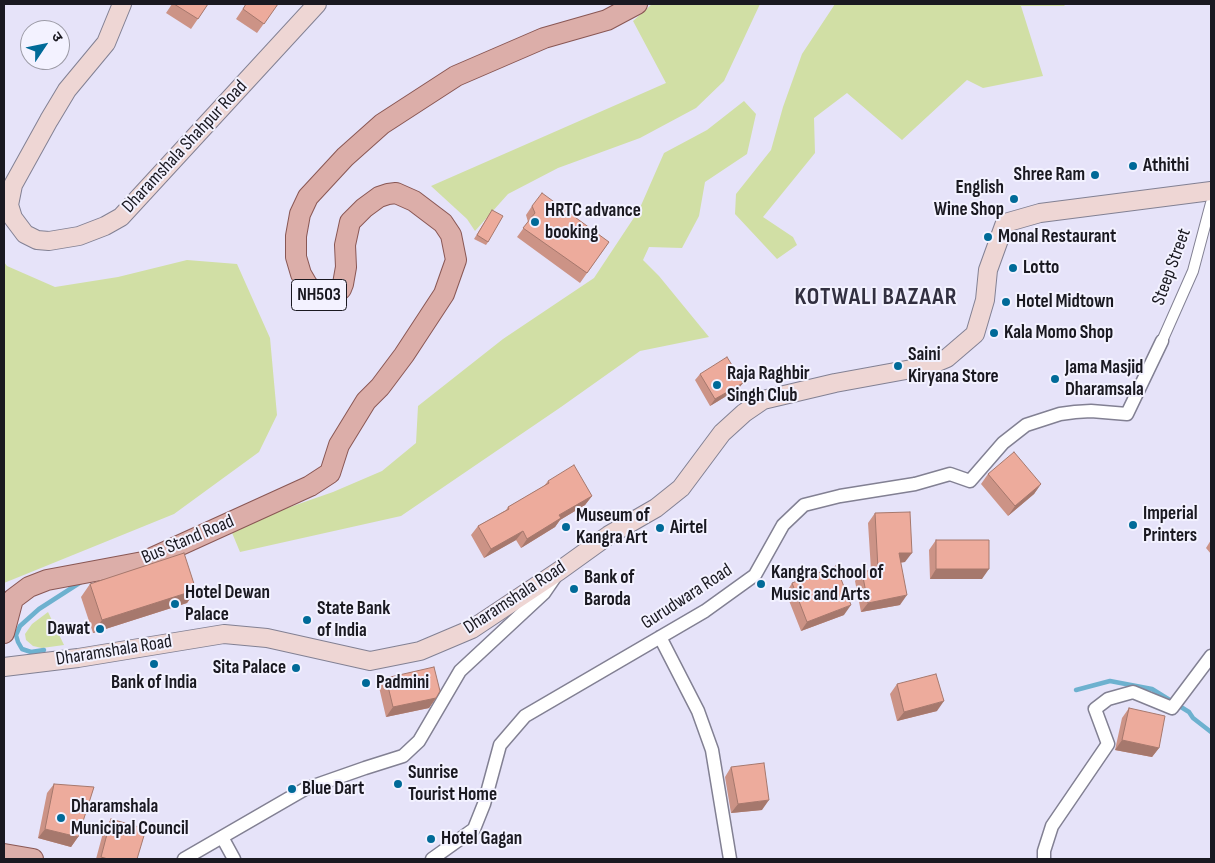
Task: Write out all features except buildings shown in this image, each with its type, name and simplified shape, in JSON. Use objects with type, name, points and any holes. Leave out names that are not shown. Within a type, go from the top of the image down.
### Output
[{"type":"main road","name":"Dharamshala Shahpur Road","points":[[122,4],[106,43],[68,90],[13,185],[9,205],[13,218],[25,234],[36,240],[49,241],[84,234],[122,217],[317,4]]},
{"type":"main road","name":"Bus Stand Road","points":[[4,633],[8,606],[29,588],[48,580],[143,562],[310,486],[330,473],[339,445],[366,401],[380,387],[404,355],[444,294],[456,260],[451,234],[443,223],[414,200],[396,194],[388,194],[364,208],[350,222],[345,245],[346,267],[343,284],[341,289],[332,296],[322,297],[308,286],[296,257],[296,236],[300,214],[308,197],[345,157],[382,124],[456,76],[544,38],[607,20],[637,4]]},
{"type":"main road","name":"Dharamshala Road","points":[[4,667],[78,658],[224,634],[267,638],[370,661],[420,651],[472,629],[609,535],[656,508],[681,488],[722,433],[744,413],[763,400],[835,383],[928,366],[947,358],[975,334],[985,300],[988,270],[1005,223],[1040,213],[1211,191]]},
{"type":"main road","points":[[4,854],[33,859]]},
{"type":"street","name":"Steep Street","points":[[1162,341],[1193,271],[1211,203]]},
{"type":"street","name":"Gurudwara Road","points":[[432,859],[474,829],[484,804],[500,745],[525,716],[705,611],[755,575],[783,525],[804,505],[840,496],[915,484],[950,474],[970,481],[1003,442],[1026,425],[1060,414],[1075,412],[1091,411],[1127,414],[1162,341]]},
{"type":"street","points":[[184,859],[306,789],[402,756],[418,741],[460,671],[544,593],[559,571]]},
{"type":"street","points":[[660,637],[698,711],[712,750],[730,859]]},
{"type":"street","points":[[1044,859],[1044,851],[1052,826],[1108,744],[1095,709],[1108,698],[1133,692],[1172,708],[1211,656]]},
{"type":"street","points":[[222,838],[234,859]]},
{"type":"green space","points":[[652,4],[760,4],[724,81],[696,108],[640,138],[558,168],[508,194],[475,231],[467,219],[431,186],[666,83],[633,21]]},
{"type":"green space","points":[[835,4],[1066,4],[1064,6],[1021,6],[1043,76],[983,88],[967,80],[902,140],[847,93],[814,118],[815,153],[763,217],[793,237],[797,245],[777,259],[735,214],[736,194],[771,150],[783,107],[802,54]]},
{"type":"green space","points":[[744,101],[756,114],[747,154],[705,182],[699,216],[682,248],[649,247],[643,260],[659,276],[709,337],[640,351],[401,516],[240,552],[230,528],[333,492],[382,471],[416,443],[418,406],[503,339],[594,278],[639,210],[664,153],[707,130]]},
{"type":"green space","points":[[187,260],[237,264],[270,338],[277,415],[259,452],[174,514],[4,583],[4,262],[7,266],[55,287],[118,277]]},
{"type":"green space","points":[[48,612],[64,645],[42,648],[33,646],[26,640],[25,634],[32,624]]},
{"type":"waterway","points":[[44,650],[31,652],[22,649],[16,635],[20,626],[39,609],[81,582]]},
{"type":"waterway","points":[[1076,690],[1110,681],[1152,689],[1189,712],[1193,718],[1211,732]]},
{"type":"place","name":"Athithi","points":[[1133,166]]},
{"type":"place","name":"Shree Ram","points":[[1095,175]]},
{"type":"place","name":"English Wine Shop","points":[[1014,199]]},
{"type":"place","name":"HRTC advance booking","points":[[535,222]]},
{"type":"place","name":"Monal Restaurant","points":[[988,237]]},
{"type":"place","name":"Lotto","points":[[1013,268]]},
{"type":"place","name":"Hotel Midtown","points":[[1006,302]]},
{"type":"place","name":"Kala Momo Shop","points":[[994,333]]},
{"type":"place","name":"Saini Kiryana Store","points":[[898,366]]},
{"type":"place","name":"Jama Masjid Dharamsala","points":[[1055,379]]},
{"type":"place","name":"Raja Raghbir Singh Club","points":[[717,385]]},
{"type":"place","name":"Imperial Printers","points":[[1133,525]]},
{"type":"place","name":"Museum of Kangra Art","points":[[566,527]]},
{"type":"place","name":"Airtel","points":[[660,528]]},
{"type":"place","name":"Kangra School of Music and Arts","points":[[761,584]]},
{"type":"place","name":"Bank of Baroda","points":[[574,589]]},
{"type":"place","name":"Hotel Dewan Palace","points":[[175,604]]},
{"type":"place","name":"State Bank of India","points":[[307,620]]},
{"type":"place","name":"Dawat","points":[[100,629]]},
{"type":"place","name":"Bank of India","points":[[154,664]]},
{"type":"place","name":"Sita Palace","points":[[296,668]]},
{"type":"place","name":"Padmini","points":[[366,683]]},
{"type":"place","name":"Sunrise Tourist Home","points":[[398,784]]},
{"type":"place","name":"Blue Dart","points":[[292,789]]},
{"type":"place","name":"Dharamshala Municipal Council","points":[[61,818]]},
{"type":"place","name":"Hotel Gagan","points":[[431,839]]},
{"type":"district","name":"KOTWALI BAZAAR","points":[[876,298]]}]
